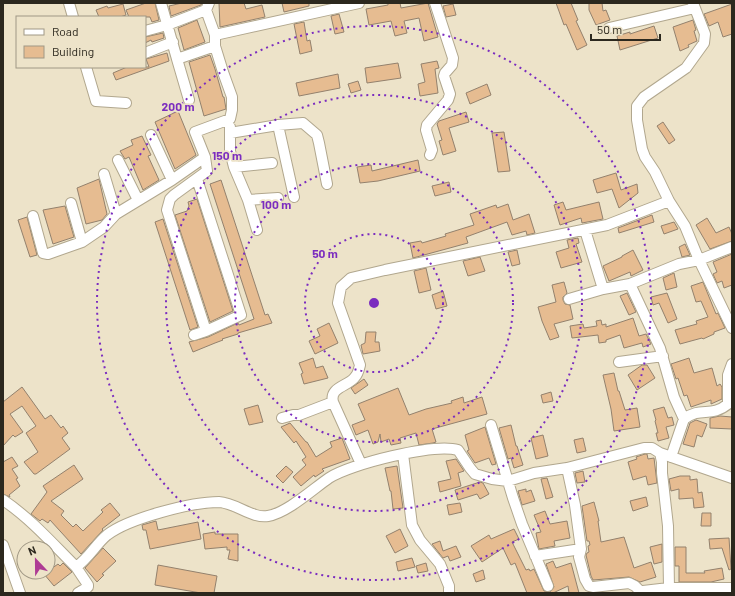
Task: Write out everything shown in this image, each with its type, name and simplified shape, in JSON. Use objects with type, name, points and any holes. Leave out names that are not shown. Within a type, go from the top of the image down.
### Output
[{"type":"street","points":[[70,3],[73,16]]},
{"type":"street","points":[[161,3],[189,100]]},
{"type":"street","points":[[215,35],[338,5],[358,3]]},
{"type":"street","points":[[430,155],[432,150],[426,130],[427,125],[448,100],[450,94],[444,76],[452,65],[453,58],[435,3]]},
{"type":"street","points":[[609,28],[694,5],[704,34],[704,43],[686,68],[644,97],[637,106],[637,120],[642,150],[645,158],[655,172],[669,200],[685,226],[699,260],[732,328]]},
{"type":"street","points":[[146,31],[167,24],[207,6],[215,35],[215,46],[232,97],[230,151],[234,167],[248,200],[257,230]]},
{"type":"street","points":[[146,53],[173,42]]},
{"type":"street","points":[[178,59],[215,46]]},
{"type":"street","points":[[86,68],[96,101],[126,103]]},
{"type":"street","points":[[206,330],[167,210],[170,199],[174,195],[207,171],[205,157],[196,132],[230,119]]},
{"type":"street","points":[[230,133],[303,122],[317,135],[327,184]]},
{"type":"street","points":[[278,125],[294,197]]},
{"type":"street","points":[[151,135],[172,180]]},
{"type":"street","points":[[33,216],[41,250],[45,254],[59,251],[82,242],[104,227],[116,214],[172,180],[205,157]]},
{"type":"street","points":[[118,160],[138,200]]},
{"type":"street","points":[[234,167],[272,163]]},
{"type":"street","points":[[104,174],[116,214]]},
{"type":"street","points":[[194,335],[241,315],[197,179]]},
{"type":"street","points":[[248,200],[278,198]]},
{"type":"street","points":[[361,464],[332,398],[337,389],[355,377],[360,365],[338,303],[341,287],[351,278],[608,225],[669,200]]},
{"type":"street","points":[[71,203],[82,242]]},
{"type":"street","points":[[584,230],[603,289]]},
{"type":"street","points":[[569,299],[603,289],[630,284],[678,264],[699,260],[732,247]]},
{"type":"street","points":[[630,284],[663,356],[674,397],[684,418]]},
{"type":"street","points":[[619,362],[663,356]]},
{"type":"street","points":[[671,457],[684,418],[689,414],[699,411],[716,412],[728,404],[728,375],[732,364]]},
{"type":"street","points":[[282,418],[299,415],[333,402]]},
{"type":"street","points":[[491,426],[522,524],[548,586]]},
{"type":"street","points":[[76,567],[107,535],[127,524],[170,510],[218,502],[231,504],[258,515],[269,516],[293,504],[331,477],[361,464],[403,454],[432,450],[454,449],[461,452],[475,474],[492,479],[508,481],[534,473],[567,468],[644,448],[652,448],[660,453],[732,478]]},
{"type":"street","points":[[660,453],[668,526],[669,588]]},
{"type":"street","points":[[403,454],[412,525],[420,540],[440,564],[449,586],[449,593]]},
{"type":"street","points":[[567,468],[575,504],[580,549],[579,557],[585,579],[589,586],[629,584],[635,586],[641,593],[669,588],[732,588]]},
{"type":"street","points":[[3,500],[14,507],[76,567],[88,585],[88,587],[78,593]]},
{"type":"street","points":[[3,545],[20,593]]},
{"type":"street","points":[[535,556],[580,549]]},
{"type":"building","points":[[146,3],[155,3],[159,20],[152,22],[150,17],[129,16],[126,10]]},
{"type":"building","points":[[182,3],[202,3],[201,5],[171,16],[169,6]]},
{"type":"building","points":[[219,3],[244,3],[246,9],[262,5],[265,17],[220,27]]},
{"type":"building","points":[[282,3],[309,3],[309,6],[284,12]]},
{"type":"building","points":[[388,3],[400,3],[401,8],[428,3],[438,37],[424,41],[419,18],[404,21],[407,33],[395,36],[391,21],[369,25],[366,9],[388,5]]},
{"type":"building","points":[[556,3],[571,3],[578,20],[576,21],[587,45],[577,50],[566,24],[564,25]]},
{"type":"building","points":[[589,3],[602,3],[603,11],[606,10],[610,20],[596,25],[589,10]]},
{"type":"building","points":[[123,4],[126,15],[99,16],[96,10],[107,6],[108,8]]},
{"type":"building","points":[[453,4],[456,15],[446,17],[443,6]]},
{"type":"building","points":[[732,4],[732,34],[723,37],[718,22],[709,26],[704,14]]},
{"type":"building","points":[[339,14],[344,32],[335,34],[331,16]]},
{"type":"building","points":[[197,20],[205,42],[184,50],[178,28]]},
{"type":"building","points":[[693,20],[697,41],[680,51],[673,27]]},
{"type":"building","points":[[304,22],[307,41],[310,40],[312,51],[300,54],[294,24]]},
{"type":"building","points":[[654,26],[658,38],[620,50],[617,36],[630,32],[630,34]]},
{"type":"building","points":[[163,33],[164,38],[152,42],[151,40],[146,42],[146,37]]},
{"type":"building","points":[[167,53],[169,61],[116,80],[113,73],[125,68],[149,67],[146,59]]},
{"type":"building","points":[[210,55],[224,97],[226,109],[204,116],[189,62]]},
{"type":"building","points":[[437,61],[439,68],[435,69],[438,93],[420,96],[418,84],[425,82],[421,64]]},
{"type":"building","points":[[398,63],[401,78],[367,83],[365,68]]},
{"type":"building","points":[[338,74],[340,88],[299,96],[296,83]]},
{"type":"building","points":[[358,81],[361,90],[351,93],[348,84]]},
{"type":"building","points":[[487,84],[491,95],[470,104],[466,93]]},
{"type":"building","points":[[178,111],[196,155],[175,169],[155,122]]},
{"type":"building","points":[[466,112],[469,122],[449,128],[456,151],[443,155],[439,141],[442,140],[437,124],[439,121]]},
{"type":"building","points":[[663,122],[675,140],[669,144],[657,126]]},
{"type":"building","points":[[504,132],[510,171],[498,172],[492,133]]},
{"type":"building","points":[[142,136],[151,155],[148,156],[159,180],[143,190],[129,157],[125,159],[120,151],[133,145],[131,140]]},
{"type":"building","points":[[418,160],[420,171],[378,181],[360,183],[357,167],[371,165],[372,171]]},
{"type":"building","points":[[616,173],[621,190],[637,184],[638,193],[619,208],[612,189],[597,193],[593,180]]},
{"type":"building","points":[[99,179],[107,214],[102,220],[86,224],[77,188]]},
{"type":"building","points":[[221,180],[265,315],[268,314],[272,323],[238,333],[193,352],[189,342],[208,337],[238,323],[239,325],[254,319],[210,184]]},
{"type":"building","points":[[449,182],[451,192],[435,196],[432,186]]},
{"type":"building","points":[[197,199],[233,311],[210,322],[175,215],[187,211],[189,206],[188,202]]},
{"type":"building","points":[[563,202],[566,210],[599,202],[603,219],[582,223],[581,218],[560,225],[554,205]]},
{"type":"building","points":[[508,204],[513,220],[529,214],[535,233],[527,235],[526,231],[512,235],[507,222],[466,237],[468,243],[413,258],[410,243],[421,241],[422,243],[446,236],[445,234],[474,225],[470,214],[496,205],[497,208]]},
{"type":"building","points":[[65,206],[74,237],[53,244],[43,210]]},
{"type":"building","points":[[652,215],[654,222],[619,233],[618,228]]},
{"type":"building","points":[[27,217],[37,255],[30,257],[18,220]]},
{"type":"building","points":[[707,218],[716,233],[729,227],[732,234],[732,241],[710,249],[696,225]]},
{"type":"building","points":[[163,219],[198,327],[190,330],[155,222]]},
{"type":"building","points":[[674,222],[678,229],[664,234],[661,226]]},
{"type":"building","points":[[578,238],[579,243],[576,244],[582,262],[561,268],[556,252],[569,248],[567,240]]},
{"type":"building","points":[[685,244],[690,255],[682,257],[679,247]]},
{"type":"building","points":[[517,250],[520,264],[512,266],[508,252]]},
{"type":"building","points":[[633,250],[643,270],[631,276],[630,272],[609,281],[603,266]]},
{"type":"building","points":[[732,254],[732,285],[724,288],[722,281],[717,283],[713,274],[717,272],[713,262]]},
{"type":"building","points":[[480,257],[485,271],[468,276],[463,261]]},
{"type":"building","points":[[426,268],[431,290],[419,293],[414,271]]},
{"type":"building","points":[[674,273],[677,287],[666,290],[663,278]]},
{"type":"building","points":[[564,282],[567,293],[563,297],[563,300],[565,304],[570,305],[573,319],[554,324],[559,337],[550,340],[538,307],[556,302],[552,285]]},
{"type":"building","points":[[703,282],[716,314],[718,313],[725,328],[714,332],[714,334],[703,339],[680,344],[675,330],[697,324],[696,321],[708,317],[701,301],[696,302],[691,286]]},
{"type":"building","points":[[443,291],[447,306],[436,309],[432,295]]},
{"type":"building","points":[[627,293],[636,312],[629,315],[620,296]]},
{"type":"building","points":[[667,293],[677,319],[668,323],[659,303],[653,305],[651,297]]},
{"type":"building","points":[[633,318],[639,336],[646,334],[651,344],[643,347],[642,343],[624,348],[620,335],[606,340],[606,342],[599,343],[598,335],[572,338],[570,326],[583,324],[584,328],[597,326],[596,321],[601,320],[602,325],[606,324],[606,327]]},
{"type":"building","points":[[329,323],[338,343],[315,354],[309,341],[320,336],[317,329]]},
{"type":"building","points":[[366,332],[376,332],[375,342],[379,342],[380,351],[363,354],[361,345],[365,343]]},
{"type":"building","points":[[313,358],[316,368],[323,366],[328,378],[304,384],[301,374],[303,373],[299,363]]},
{"type":"building","points":[[689,358],[694,373],[712,368],[717,386],[720,384],[722,387],[722,399],[711,404],[711,400],[691,407],[687,395],[684,396],[678,378],[676,379],[671,364]]},
{"type":"building","points":[[642,365],[647,365],[655,378],[637,390],[628,375]]},
{"type":"building","points":[[614,373],[618,391],[625,410],[637,408],[640,427],[614,431],[611,409],[603,375]]},
{"type":"building","points":[[364,379],[368,385],[355,394],[351,388]]},
{"type":"building","points":[[22,387],[45,419],[51,415],[61,428],[63,426],[68,433],[62,438],[70,449],[36,474],[34,474],[24,462],[38,452],[26,433],[36,426],[22,406],[10,414],[23,432],[15,437],[13,435],[3,446],[3,402]]},
{"type":"building","points":[[398,388],[409,415],[426,409],[452,403],[451,401],[463,397],[464,403],[482,397],[487,414],[432,429],[436,442],[433,443],[419,445],[416,433],[400,438],[401,443],[391,445],[389,439],[381,442],[380,434],[378,442],[373,444],[368,430],[356,435],[352,425],[365,420],[358,404]]},
{"type":"building","points":[[551,392],[553,401],[543,403],[541,395]]},
{"type":"building","points":[[258,405],[263,422],[249,425],[244,409]]},
{"type":"building","points":[[664,407],[668,418],[672,417],[674,425],[666,427],[669,438],[658,441],[656,433],[658,433],[656,420],[653,410]]},
{"type":"building","points":[[720,416],[732,417],[732,429],[710,428],[710,418]]},
{"type":"building","points":[[696,420],[707,424],[702,437],[697,435],[694,447],[683,444],[690,423]]},
{"type":"building","points":[[290,423],[307,442],[316,457],[332,447],[330,442],[342,438],[350,459],[322,469],[324,471],[315,477],[314,475],[301,486],[293,477],[306,465],[302,460],[306,457],[296,441],[294,443],[281,427]]},
{"type":"building","points":[[511,425],[516,446],[523,465],[514,468],[511,458],[508,459],[499,428]]},
{"type":"building","points":[[485,427],[496,464],[492,465],[489,458],[475,463],[467,451],[469,450],[465,435]]},
{"type":"building","points":[[543,435],[548,456],[536,459],[531,438]]},
{"type":"building","points":[[583,438],[586,451],[577,453],[574,440]]},
{"type":"building","points":[[647,454],[648,459],[654,458],[657,483],[648,485],[646,476],[633,480],[628,462]]},
{"type":"building","points":[[12,457],[18,466],[12,469],[18,478],[16,479],[20,486],[9,495],[10,497],[3,494],[3,462]]},
{"type":"building","points":[[456,459],[464,471],[458,473],[461,486],[440,492],[438,482],[451,479],[446,461]]},
{"type":"building","points":[[74,465],[83,479],[51,501],[64,511],[61,515],[73,527],[76,524],[83,531],[103,512],[101,510],[110,503],[120,515],[102,529],[103,530],[81,554],[50,520],[48,523],[42,519],[40,521],[31,514],[47,492],[43,486]]},
{"type":"building","points":[[286,466],[293,472],[283,483],[276,476]]},
{"type":"building","points":[[397,466],[403,508],[393,509],[391,491],[385,468]]},
{"type":"building","points":[[583,471],[585,482],[577,483],[575,473]]},
{"type":"building","points":[[680,476],[690,476],[690,480],[697,479],[698,493],[702,492],[704,507],[694,508],[693,498],[679,499],[679,489],[671,491],[669,479]]},
{"type":"building","points":[[547,478],[553,497],[546,499],[541,479]]},
{"type":"building","points":[[480,482],[483,483],[489,494],[480,499],[477,494],[458,500],[455,490]]},
{"type":"building","points":[[526,489],[526,492],[531,490],[535,501],[522,505],[518,491]]},
{"type":"building","points":[[646,497],[648,506],[633,511],[630,501]]},
{"type":"building","points":[[594,502],[599,521],[601,542],[624,537],[634,568],[651,562],[656,577],[640,582],[629,577],[593,580],[586,555],[589,552],[588,546],[590,545],[589,541],[587,541],[582,506]]},
{"type":"building","points":[[460,503],[462,512],[449,515],[447,505]]},
{"type":"building","points":[[545,511],[550,524],[567,521],[570,538],[554,541],[555,546],[539,549],[536,533],[541,532],[534,515]]},
{"type":"building","points":[[702,513],[711,513],[711,526],[701,526]]},
{"type":"building","points":[[156,521],[158,530],[198,522],[201,539],[150,549],[146,530],[143,530],[142,525]]},
{"type":"building","points":[[400,529],[408,546],[395,553],[386,536]]},
{"type":"building","points":[[514,529],[519,539],[512,542],[526,570],[529,569],[530,571],[534,569],[544,591],[550,592],[554,587],[546,564],[553,561],[556,568],[571,563],[579,593],[569,593],[568,586],[553,593],[527,593],[515,563],[511,565],[503,548],[482,562],[471,546],[489,535],[491,539]]},
{"type":"building","points":[[215,532],[215,534],[238,534],[238,561],[228,559],[230,550],[227,550],[227,547],[205,549],[203,534]]},
{"type":"building","points":[[729,538],[731,569],[729,570],[722,548],[710,549],[709,539]]},
{"type":"building","points":[[440,541],[443,551],[456,546],[461,557],[450,561],[448,556],[443,558],[432,544]]},
{"type":"building","points":[[662,544],[662,562],[654,564],[650,547]]},
{"type":"building","points":[[675,547],[686,547],[686,573],[705,573],[704,571],[722,568],[724,579],[711,582],[679,582],[679,566],[675,566]]},
{"type":"building","points":[[103,548],[116,561],[102,574],[104,575],[97,582],[85,568]]},
{"type":"building","points":[[412,558],[415,567],[398,571],[396,562]]},
{"type":"building","points":[[63,563],[72,572],[54,586],[49,580],[56,580],[56,565],[58,564],[60,566]]},
{"type":"building","points":[[426,563],[428,571],[418,573],[416,566]]},
{"type":"building","points":[[158,565],[217,576],[214,593],[201,593],[155,585]]},
{"type":"building","points":[[483,570],[485,579],[476,582],[473,574]]}]
